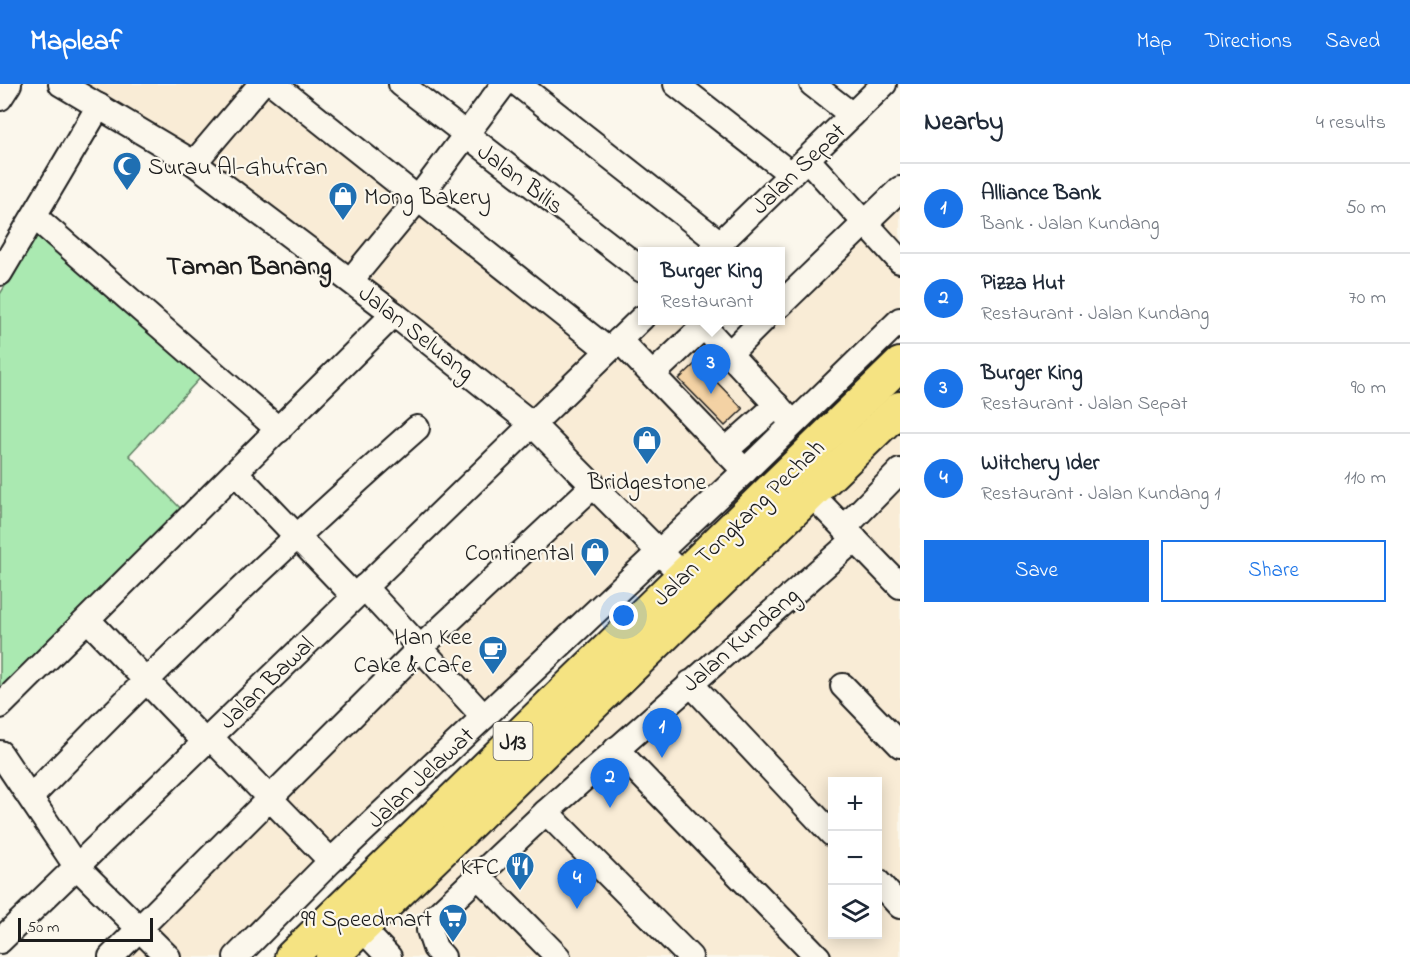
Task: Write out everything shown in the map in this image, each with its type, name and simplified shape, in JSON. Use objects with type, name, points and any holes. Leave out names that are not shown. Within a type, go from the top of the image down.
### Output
[{"type":"main road","name":"Jalan Tongkang Pechah","points":[[291,957],[352,918],[694,586],[900,364]]},
{"type":"main road","name":"Jalan Tongkang Pechah","points":[[694,586],[811,494],[900,408]]},
{"type":"main road","name":"Jalan Tongkang Pechah","points":[[332,957],[352,918]]},
{"type":"street","points":[[0,98],[9,84]]},
{"type":"street","name":"Jalan Seluang","points":[[61,84],[194,163],[394,314],[532,424],[694,586]]},
{"type":"street","points":[[194,163],[261,84]]},
{"type":"street","points":[[274,84],[417,200],[653,374],[745,471]]},
{"type":"street","name":"Jalan Bilis","points":[[400,84],[638,267]]},
{"type":"street","points":[[351,280],[417,200],[504,84]]},
{"type":"street","points":[[518,84],[716,247]]},
{"type":"street","points":[[676,84],[799,166],[865,223],[900,261]]},
{"type":"street","points":[[812,84],[852,116]]},
{"type":"street","name":"Jalan Sepat","points":[[716,247],[885,84]]},
{"type":"street","points":[[0,273],[99,106]]},
{"type":"street","points":[[785,300],[900,189]]},
{"type":"street","points":[[35,217],[279,430]]},
{"type":"street","points":[[0,706],[394,314]]},
{"type":"street","name":"Jalan Jelawat","points":[[236,957],[331,861],[659,549],[745,471],[900,320]]},
{"type":"street","points":[[532,424],[638,322]]},
{"type":"street","points":[[653,374],[699,325]]},
{"type":"street","points":[[703,325],[793,423]]},
{"type":"street","points":[[729,353],[760,325]]},
{"type":"street","points":[[725,451],[777,405]]},
{"type":"street","name":"Jalan Bawal","points":[[4,927],[76,866],[532,424]]},
{"type":"street","points":[[31,797],[145,680],[296,535],[417,429]]},
{"type":"street","name":"Jalan Kundang","points":[[443,957],[435,948],[429,930],[437,915],[546,812],[690,683],[849,533],[900,471]]},
{"type":"street","points":[[236,473],[296,535],[420,648],[484,717]]},
{"type":"street","points":[[111,957],[420,648],[594,485]]},
{"type":"street","points":[[811,494],[900,586]]},
{"type":"street","points":[[88,620],[145,680],[270,799],[331,861]]},
{"type":"street","points":[[690,683],[829,831]]},
{"type":"street","points":[[843,686],[900,745]]},
{"type":"street","points":[[616,749],[818,957]]},
{"type":"street","points":[[0,753],[76,866],[168,957]]},
{"type":"street","points":[[546,812],[690,957]]},
{"type":"street","points":[[478,876],[558,957]]},
{"type":"street","points":[[881,885],[900,906]]},
{"type":"street","points":[[352,918],[389,957]]},
{"type":"shaded area","points":[[82,84],[282,84],[607,344],[638,323],[638,325],[709,325],[729,346],[752,325],[785,325],[785,293],[900,184],[900,329],[672,548],[533,412]]},
{"type":"shaded area","points":[[900,424],[900,957],[403,957],[378,931]]},
{"type":"shaded area","points":[[584,489],[656,561],[245,957],[105,957]]},
{"type":"green space","points":[[44,224],[213,364],[129,455],[185,513],[0,694],[0,294]]},
{"type":"building","points":[[697,362],[743,409],[725,426],[679,379]]},
{"type":"place","name":"Surau Al-Ghufran","points":[[127,192]]},
{"type":"place","name":"Mong Bakery","points":[[343,222]]},
{"type":"place","name":"Burger King","points":[[711,394]]},
{"type":"place","name":"Bridgestone","points":[[647,466]]},
{"type":"place","name":"Continental","points":[[595,578]]},
{"type":"place","name":"Han Kee Cake & Cafe","points":[[493,676]]},
{"type":"place","name":"Alliance Bank","points":[[662,758]]},
{"type":"place","name":"Pizza Hut","points":[[610,808]]},
{"type":"place","name":"KFC","points":[[520,892]]},
{"type":"place","name":"Witchery Ider","points":[[577,909]]},
{"type":"place","name":"99 Speedmart","points":[[453,944]]},
{"type":"district","name":"Taman Banang","points":[[249,265]]}]
